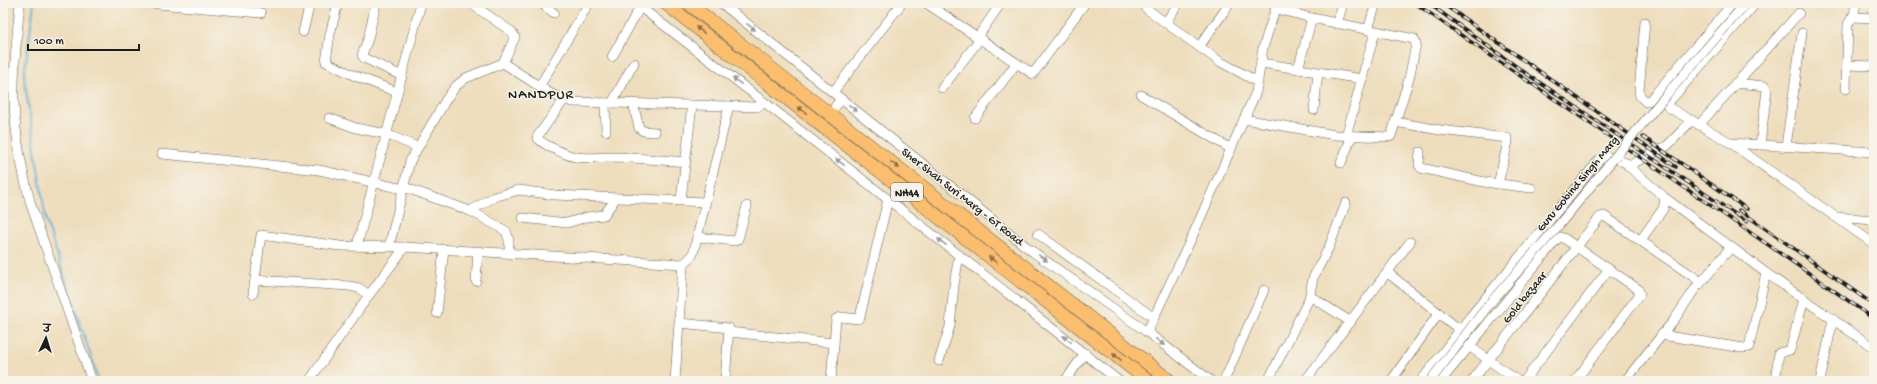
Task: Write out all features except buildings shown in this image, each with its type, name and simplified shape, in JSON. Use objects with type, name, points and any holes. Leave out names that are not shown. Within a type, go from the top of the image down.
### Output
[{"type":"highway","name":"NH44","points":[[665,3],[1148,381]]},
{"type":"highway","name":"Sher Shah Suri Marg - GT Road","points":[[688,3],[1170,381]]},
{"type":"street","points":[[20,3],[14,100],[17,135],[24,177],[31,205],[92,381]]},
{"type":"street","points":[[147,3],[191,5],[261,12]]},
{"type":"street","points":[[303,32],[310,3]]},
{"type":"street","points":[[338,3],[330,34],[326,61],[353,75],[397,92]]},
{"type":"street","points":[[376,3],[369,36],[362,55],[364,58],[402,76]]},
{"type":"street","points":[[357,246],[421,3]]},
{"type":"street","points":[[389,247],[410,160],[417,147],[447,98],[460,82],[469,76],[503,63],[514,39],[515,35],[470,3]]},
{"type":"street","points":[[540,3],[554,13]]},
{"type":"street","points":[[539,87],[589,3]]},
{"type":"street","name":"Sher Shah Suri Marg - GT Road","points":[[721,3],[1033,252],[1147,332],[1211,381]]},
{"type":"street","points":[[833,92],[902,3]]},
{"type":"street","points":[[926,3],[1016,64],[1034,74],[1085,3]]},
{"type":"street","points":[[942,88],[978,39],[1001,3]]},
{"type":"street","points":[[1146,3],[1145,7],[1148,10],[1199,47],[1219,61],[1258,82]]},
{"type":"street","points":[[1166,23],[1179,3]]},
{"type":"street","points":[[1199,47],[1230,3]]},
{"type":"street","points":[[1337,24],[1343,3]]},
{"type":"street","points":[[1341,164],[1362,79],[1376,3]]},
{"type":"street","points":[[1646,22],[1639,91],[1640,96],[1646,102],[1650,100],[1733,3]]},
{"type":"street","name":"Guru Gobind Singh Marg","points":[[1430,381],[1490,303],[1558,226],[1667,94],[1746,3]]},
{"type":"street","points":[[1756,3],[1667,104],[1669,108],[1731,143],[1874,244]]},
{"type":"street","points":[[1846,89],[1848,24],[1852,17],[1856,3]]},
{"type":"street","points":[[612,57],[637,5],[764,102],[1119,381]]},
{"type":"street","points":[[1147,332],[1244,119],[1258,82],[1263,48],[1276,6],[1312,18],[1337,24],[1412,38],[1416,42],[1409,79],[1389,137],[1349,136],[1244,119]]},
{"type":"street","points":[[1421,381],[1460,330],[1599,160],[1606,156],[1629,164],[1667,146],[1695,122],[1735,83],[1799,13]]},
{"type":"street","points":[[1852,17],[1874,18]]},
{"type":"street","points":[[1298,69],[1312,18]]},
{"type":"street","points":[[1786,146],[1802,33]]},
{"type":"street","points":[[503,63],[539,87],[564,100],[578,103],[757,107],[764,102]]},
{"type":"street","points":[[606,131],[608,103],[634,63]]},
{"type":"street","points":[[1261,63],[1362,79]]},
{"type":"street","points":[[975,118],[1016,64]]},
{"type":"street","points":[[1847,65],[1874,66]]},
{"type":"street","points":[[1314,110],[1318,72]]},
{"type":"street","points":[[1735,83],[1765,86],[1767,90],[1760,145]]},
{"type":"street","points":[[1141,95],[1231,149]]},
{"type":"street","points":[[835,107],[841,99]]},
{"type":"street","points":[[564,100],[537,137],[539,141],[575,156],[589,158],[686,162]]},
{"type":"street","points":[[633,104],[639,128],[643,131],[655,132]]},
{"type":"street","points":[[680,200],[692,105]]},
{"type":"street","points":[[675,381],[683,264],[691,256],[697,237],[730,106]]},
{"type":"street","points":[[329,118],[358,128],[386,134],[417,147]]},
{"type":"street","points":[[1395,122],[1454,132],[1507,138],[1508,142],[1498,184]]},
{"type":"street","points":[[810,138],[816,131]]},
{"type":"street","points":[[1731,143],[1874,152]]},
{"type":"street","points":[[1420,152],[1419,165],[1421,168],[1498,184],[1532,188]]},
{"type":"street","points":[[162,154],[319,170],[403,188],[471,211],[506,232],[509,240],[509,253]]},
{"type":"street","points":[[1629,164],[1629,169],[1664,197],[1766,273],[1874,348]]},
{"type":"street","points":[[471,211],[494,197],[516,190],[555,195],[706,202]]},
{"type":"street","points":[[1664,197],[1665,202],[1663,209],[1640,241],[1697,279],[1699,285]]},
{"type":"street","points":[[523,218],[570,223],[587,217],[604,215],[609,211],[616,198]]},
{"type":"street","points":[[831,381],[836,319],[840,317],[858,319],[861,316],[888,199]]},
{"type":"street","points":[[1268,381],[1310,296],[1313,278],[1328,247],[1346,203]]},
{"type":"street","points":[[697,237],[736,242],[747,206]]},
{"type":"street","name":"Gold bazaar","points":[[1472,381],[1557,274],[1576,246],[1602,216],[1640,241]]},
{"type":"street","points":[[1835,217],[1874,220]]},
{"type":"street","points":[[1038,234],[1154,318]]},
{"type":"street","points":[[253,294],[261,235],[340,246],[444,249],[683,264]]},
{"type":"street","points":[[1441,381],[1556,240],[1563,238],[1638,289],[1639,296],[1575,381]]},
{"type":"street","points":[[1305,381],[1410,242]]},
{"type":"street","points":[[309,381],[369,295],[405,247]]},
{"type":"street","points":[[1625,381],[1662,335],[1699,285],[1732,247]]},
{"type":"street","points":[[437,313],[444,249]]},
{"type":"street","points":[[476,281],[478,251]]},
{"type":"street","points":[[939,361],[950,326],[959,255]]},
{"type":"street","points":[[1524,381],[1609,269]]},
{"type":"street","points":[[1388,273],[1460,330]]},
{"type":"street","points":[[1662,335],[1743,348],[1749,347],[1766,273]]},
{"type":"street","points":[[255,280],[353,287],[360,289],[369,295]]},
{"type":"street","points":[[1224,381],[1264,290]]},
{"type":"street","points":[[1310,296],[1351,322]]},
{"type":"street","points":[[1775,381],[1779,353],[1790,350],[1804,299]]},
{"type":"street","points":[[1391,381],[1439,313]]},
{"type":"street","points":[[1820,381],[1833,319]]},
{"type":"street","points":[[680,323],[726,326],[729,328],[725,381]]},
{"type":"street","points":[[729,332],[834,343]]},
{"type":"street","points":[[1469,346],[1518,381]]},
{"type":"street","points":[[1065,381],[1085,353]]},
{"type":"waterway","points":[[34,3],[24,77],[46,221],[99,381]]},
{"type":"tunnel","points":[[816,131],[833,110]]},
{"type":"railway","points":[[1415,3],[1760,239],[1874,319]]},
{"type":"railway","points":[[1428,3],[1524,72],[1747,222]]},
{"type":"railway","points":[[1442,3],[1676,167]]},
{"type":"railway","points":[[1643,137],[1747,209]]},
{"type":"railway","points":[[1739,210],[1874,305]]},
{"type":"district","name":"NANDPUR","points":[[541,93]]}]
